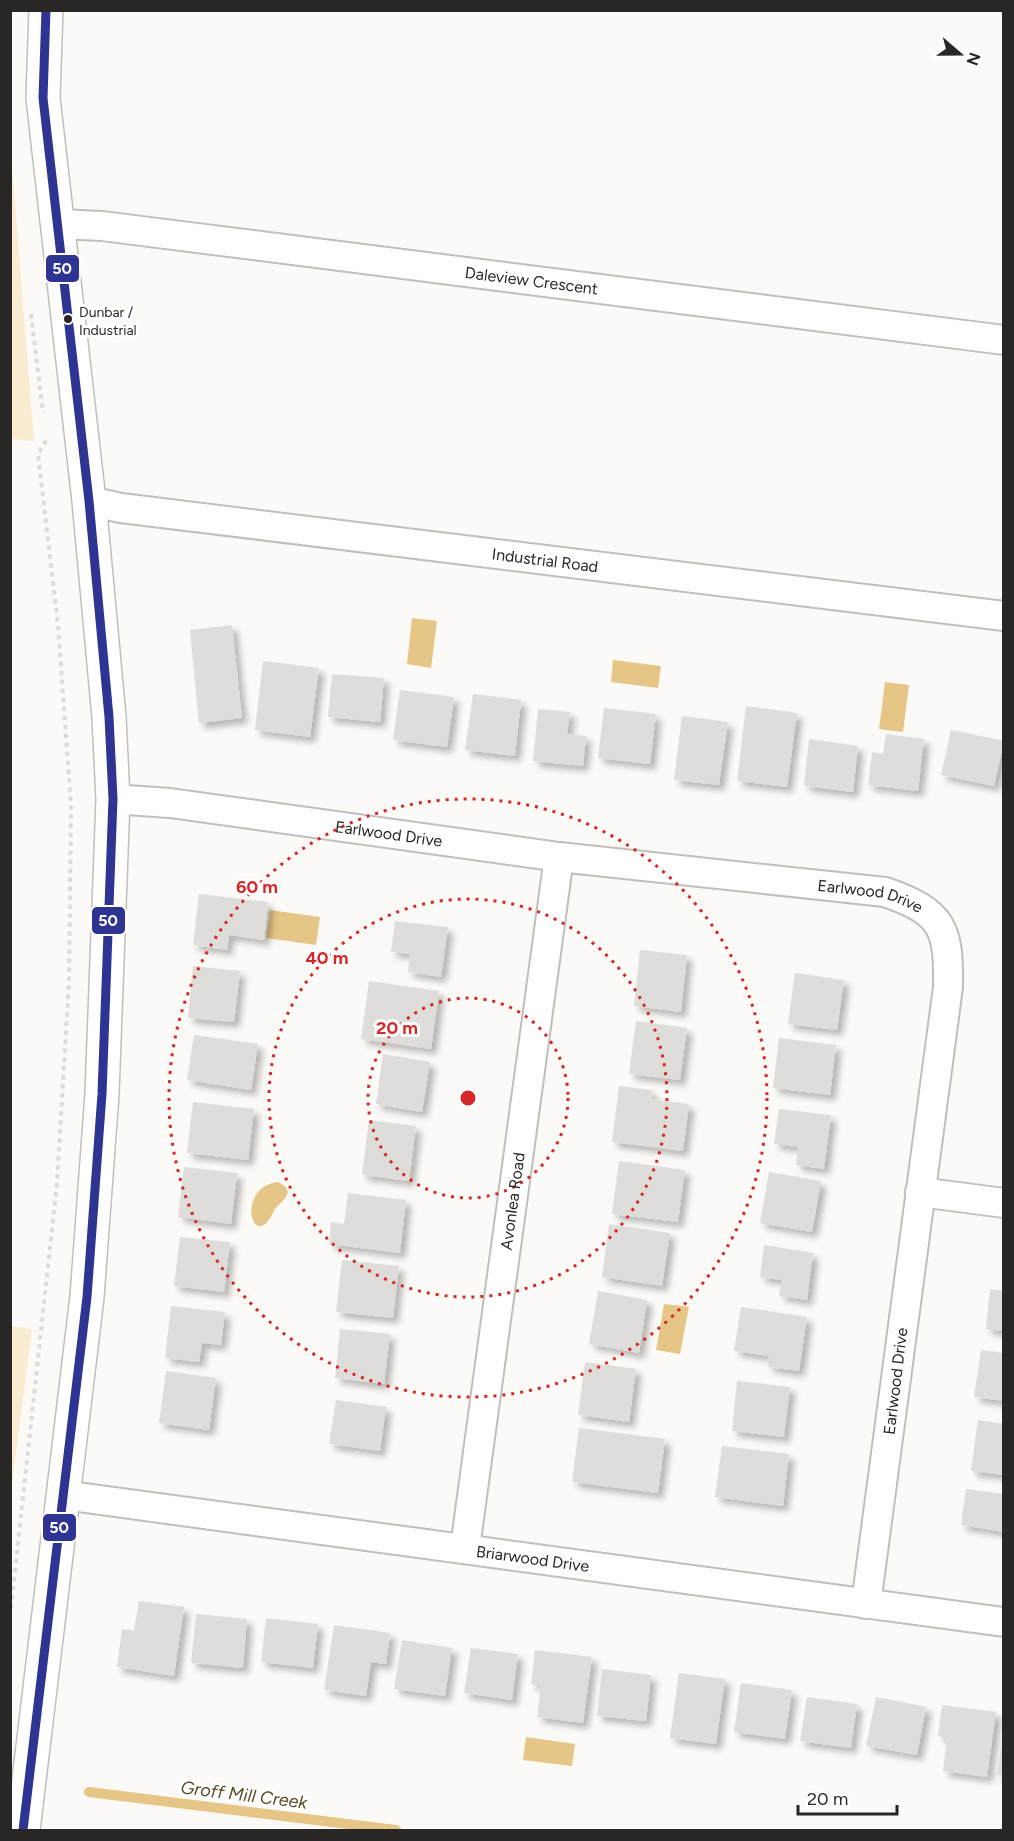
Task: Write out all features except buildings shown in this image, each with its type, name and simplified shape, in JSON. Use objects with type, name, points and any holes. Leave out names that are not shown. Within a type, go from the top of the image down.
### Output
[{"type":"street","points":[[23,1830],[87,1297],[102,1094],[112,798],[109,717],[88,501],[59,224],[43,98],[46,10]]},
{"type":"street","name":"Daleview Crescent","points":[[59,224],[102,226],[1004,340]]},
{"type":"street","name":"Industrial Road","points":[[88,501],[121,508],[1004,616]]},
{"type":"street","name":"Earlwood Drive","points":[[112,798],[170,803],[559,857],[885,892],[914,902],[938,923],[948,950],[948,987],[866,1604]]},
{"type":"street","name":"Avonlea Road","points":[[465,1548],[559,857]]},
{"type":"street","points":[[920,1192],[1004,1203]]},
{"type":"street","name":"Briarwood Drive","points":[[63,1495],[1004,1622]]},
{"type":"path","points":[[10,1617],[57,1183],[69,981],[71,806],[58,625],[38,454],[47,439]]},
{"type":"shaded area","points":[[11,154],[34,441],[11,439]]},
{"type":"shaded area","points":[[412,618],[437,621],[431,668],[407,664]]},
{"type":"shaded area","points":[[613,660],[661,666],[658,688],[611,682]]},
{"type":"shaded area","points":[[885,682],[909,685],[903,732],[879,729]]},
{"type":"shaded area","points":[[270,910],[320,917],[316,945],[266,938]]},
{"type":"shaded area","points":[[278,1182],[285,1186],[287,1195],[266,1223],[260,1226],[254,1223],[252,1215],[252,1205],[256,1195],[264,1187]]},
{"type":"shaded area","points":[[664,1304],[689,1307],[680,1354],[656,1350]]},
{"type":"shaded area","points":[[10,1326],[32,1329],[11,1491]]},
{"type":"shaded area","points":[[526,1737],[575,1744],[572,1766],[523,1760]]},
{"type":"waterway","name":"Groff Mill Creek","points":[[89,1792],[396,1830]]},
{"type":"transit line","name":"50","points":[[23,1830],[87,1297],[102,1094],[113,799],[109,717],[89,501],[43,98],[46,10]]},
{"type":"place","name":"Dunbar / Industrial","points":[[68,319]]}]
